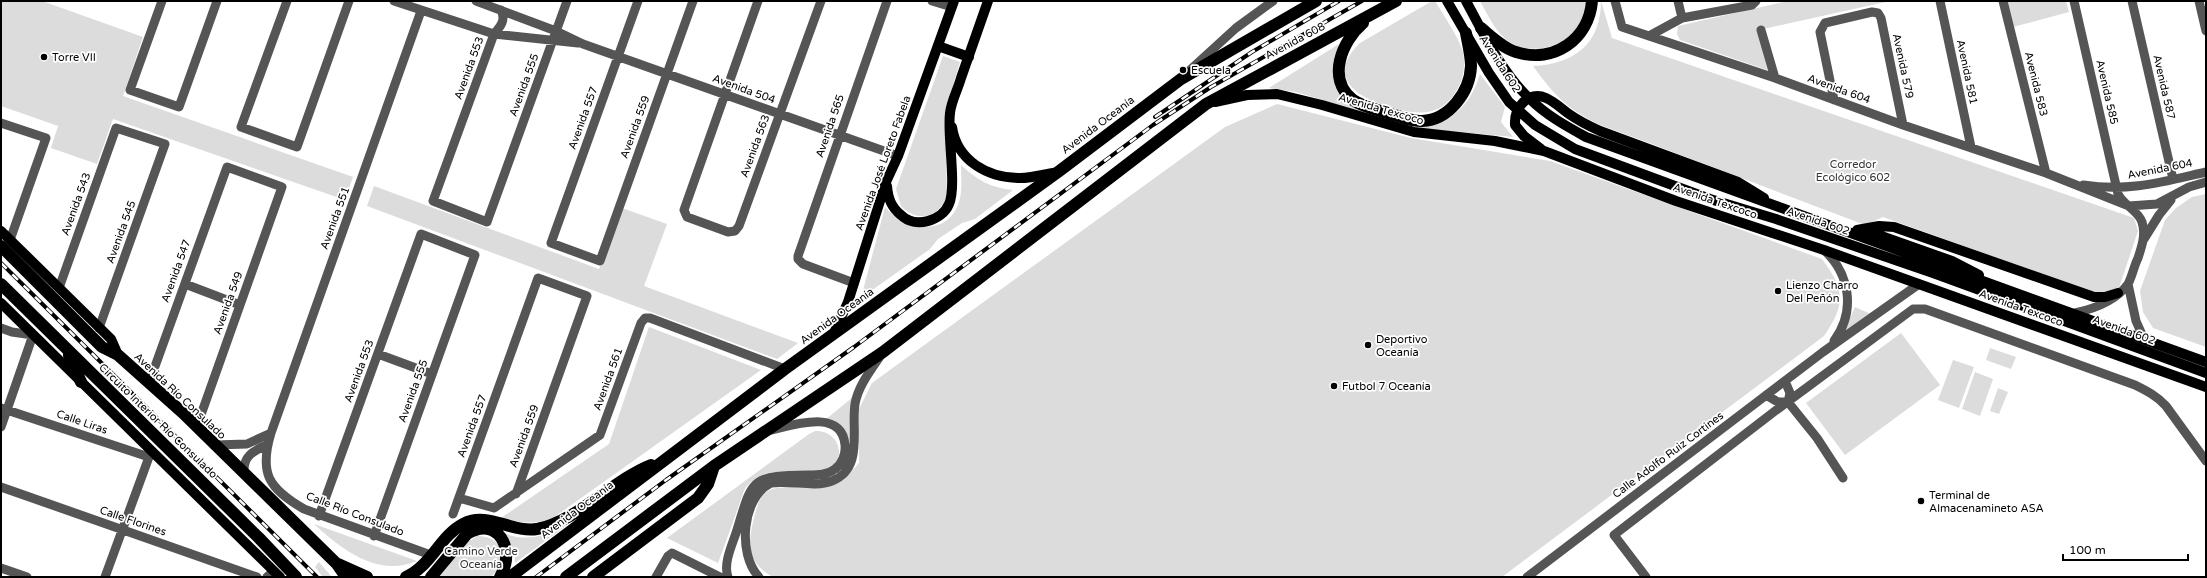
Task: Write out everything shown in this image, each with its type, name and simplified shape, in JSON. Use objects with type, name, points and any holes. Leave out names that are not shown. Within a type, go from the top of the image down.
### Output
[{"type":"highway","points":[[1181,79],[1316,1]]},
{"type":"highway","name":"Avenida 608","points":[[1206,104],[1396,1]]},
{"type":"highway","points":[[1481,28],[1503,45],[1515,52],[1542,55],[1570,45],[1579,37],[1591,15],[1592,1]]},
{"type":"highway","points":[[1376,12],[1360,26],[1347,41],[1341,54],[1339,73],[1344,90],[1352,99],[1362,105],[1423,122],[1441,115],[1461,98],[1471,67],[1466,33]]},
{"type":"highway","name":"Avenida Oceanía","points":[[510,577],[785,369],[1058,172],[1181,79]]},
{"type":"highway","points":[[566,577],[714,466],[882,352],[1206,104]]},
{"type":"highway","name":"Circuito Interior Río Consulado","points":[[5,243],[102,347],[118,355]]},
{"type":"highway","name":"Circuito Interior Río Consulado","points":[[1,284],[259,538],[296,577]]},
{"type":"highway","points":[[66,349],[81,382]]},
{"type":"highway","name":"Avenida Río Consulado","points":[[118,355],[196,426],[337,564],[346,577]]},
{"type":"highway","points":[[406,577],[420,569],[454,531],[463,524],[480,519],[521,529],[550,526],[565,518],[628,476],[667,459]]},
{"type":"highway","points":[[593,577],[698,498],[708,484],[714,466]]},
{"type":"highway","points":[[431,577],[467,534],[473,530],[484,529],[499,535],[507,548],[508,558],[500,577]]},
{"type":"highway","points":[[337,564],[367,577]]},
{"type":"main road","points":[[886,182],[888,198],[895,210],[903,217],[913,222],[924,222],[934,219],[943,213],[949,204],[952,194],[949,141],[950,111],[988,1]]},
{"type":"main road","name":"Avenida 602","points":[[1448,1],[1489,73],[1509,102],[1535,125],[1580,152],[1710,199],[1776,219],[1933,273],[2206,373]]},
{"type":"main road","name":"Avenida 602","points":[[1466,1],[1518,87],[1529,99],[1553,118],[1586,137],[1698,179],[2144,338],[2206,362]]},
{"type":"main road","name":"Avenida José Loreto Fabela","points":[[834,333],[854,283],[886,182],[898,156],[953,4]]},
{"type":"main road","points":[[938,46],[969,57]]},
{"type":"main road","name":"Avenida Texcoco","points":[[1206,104],[1247,95],[1277,94],[1322,105],[1414,132],[1495,141],[1544,151],[1676,201],[1824,250],[2206,387]]},
{"type":"main road","points":[[1544,151],[1524,136],[1515,125],[1515,115],[1519,106],[1532,97],[1548,99],[1578,120],[1600,131],[1738,182],[1775,206]]},
{"type":"main road","points":[[950,111],[953,131],[959,148],[971,163],[986,172],[1004,177],[1022,178],[1058,172]]},
{"type":"main road","points":[[1710,199],[1746,224],[1776,219]]},
{"type":"main road","points":[[1857,230],[1879,226],[1894,227],[2094,297],[2105,297],[2118,294]]},
{"type":"main road","points":[[1840,229],[1870,232],[1952,261],[1976,273],[1992,284]]},
{"type":"main road","name":"Avenida Río Consulado","points":[[1,231],[5,243],[59,288],[111,339],[118,355]]},
{"type":"main road","points":[[1,303],[81,382],[152,456],[274,575]]},
{"type":"street","points":[[162,1],[130,90],[179,107],[217,1]]},
{"type":"street","points":[[287,1],[241,126],[296,147],[349,1]]},
{"type":"street","name":"Avenida 504","points":[[394,1],[494,34],[583,44]]},
{"type":"street","name":"Avenida 504","points":[[476,1],[502,5],[583,44],[898,156]]},
{"type":"street","name":"Avenida 555","points":[[487,222],[567,1]]},
{"type":"street","name":"Avenida 557","points":[[600,261],[551,244],[638,1]]},
{"type":"street","name":"Avenida 559","points":[[600,261],[693,1]]},
{"type":"street","points":[[724,94],[758,1]]},
{"type":"street","name":"Avenida 563","points":[[724,94],[685,206],[685,213],[690,218],[728,232],[735,231],[780,115],[821,1]]},
{"type":"street","name":"Avenida 565","points":[[854,283],[803,264],[798,259],[799,251],[887,1]]},
{"type":"street","points":[[932,1],[953,4]]},
{"type":"street","points":[[1181,79],[1236,28],[1273,1]]},
{"type":"street","name":"Avenida 604","points":[[1616,1],[1622,27],[1775,78],[1903,125],[2046,173],[2129,206],[2140,218],[2144,229],[2143,242]]},
{"type":"street","points":[[1678,1],[1682,18]]},
{"type":"street","name":"Avenida 581","points":[[1940,1],[1971,147]]},
{"type":"street","name":"Avenida 583","points":[[2003,1],[2046,173]]},
{"type":"street","name":"Avenida 585","points":[[2074,1],[2116,188]]},
{"type":"street","name":"Avenida 587","points":[[2132,1],[2173,179]]},
{"type":"street","points":[[2199,1],[2204,13],[2206,31]]},
{"type":"street","points":[[1648,36],[1682,18],[1736,4],[1756,2]]},
{"type":"street","name":"Avenida 553","points":[[487,222],[433,201],[494,34],[502,23],[502,5]]},
{"type":"street","name":"Avenida 551","points":[[267,445],[421,11]]},
{"type":"street","name":"Avenida 579","points":[[1834,100],[1820,32],[1821,27],[1824,23],[1872,12],[1878,13],[1881,18],[1903,125]]},
{"type":"street","points":[[1761,30],[1775,78]]},
{"type":"street","points":[[1,123],[46,138],[5,243]]},
{"type":"street","name":"Avenida 545","points":[[99,328],[165,144],[116,128]]},
{"type":"street","name":"Avenida 543","points":[[59,288],[116,128]]},
{"type":"street","name":"Avenida 549","points":[[196,426],[282,187],[227,167]]},
{"type":"street","name":"Avenida 547","points":[[149,383],[227,167]]},
{"type":"street","name":"Avenida 604","points":[[2072,183],[2116,188],[2140,187],[2206,172]]},
{"type":"street","name":"Avenida 604","points":[[2129,206],[2157,204],[2182,190],[2206,182]]},
{"type":"street","points":[[2116,188],[2122,200],[2129,206]]},
{"type":"street","name":"Avenida 604","points":[[2075,313],[2090,310],[2107,302],[2128,284],[2143,242],[2158,215],[2182,190]]},
{"type":"street","name":"Avenida 553","points":[[319,516],[421,234],[475,255]]},
{"type":"street","name":"Calle Adolfo Ruiz Cortines","points":[[1823,352],[1840,332],[1846,317],[1848,300],[1847,288],[1841,272],[1835,262],[1824,250]]},
{"type":"street","name":"Avenida 555","points":[[374,536],[475,255]]},
{"type":"street","name":"Avenida 557","points":[[453,514],[538,278]]},
{"type":"street","name":"Avenida 559","points":[[516,494],[587,296],[538,278]]},
{"type":"street","points":[[184,284],[240,305]]},
{"type":"street","name":"Calle Adolfo Ruiz Cortines","points":[[1527,577],[1823,352],[1919,284]]},
{"type":"street","points":[[2128,284],[2136,321],[2144,338]]},
{"type":"street","points":[[1646,577],[1614,535],[1913,309],[1925,309],[2135,385],[2149,392],[2166,406],[2206,461]]},
{"type":"street","name":"Avenida 561","points":[[459,498],[492,508],[516,494],[600,435],[641,323],[645,318],[650,318],[785,369]]},
{"type":"street","points":[[1,328],[12,332],[33,335],[4,409],[1,426]]},
{"type":"street","points":[[760,577],[748,560],[744,543],[746,525],[755,498],[764,486],[771,483],[822,483],[833,481],[842,476],[849,468],[853,458],[855,403],[860,388],[882,352]]},
{"type":"street","points":[[378,354],[432,374]]},
{"type":"street","points":[[1785,381],[1790,393],[1788,402]]},
{"type":"street","points":[[1766,395],[1778,402],[1788,402]]},
{"type":"street","points":[[1788,402],[1817,438],[1843,478]]},
{"type":"street","name":"Calle Liras","points":[[4,409],[152,456]]},
{"type":"street","points":[[728,577],[727,566],[731,548],[748,494],[754,485],[769,476],[828,473],[841,462],[845,454],[845,445],[838,429],[831,424],[822,421],[814,421],[764,431]]},
{"type":"street","points":[[214,445],[247,444],[271,433]]},
{"type":"street","points":[[244,473],[244,464],[248,456],[267,445]]},
{"type":"street","name":"Calle Río Consulado","points":[[267,445],[265,464],[271,481],[296,505],[319,516],[428,554]]},
{"type":"street","points":[[105,577],[152,456]]},
{"type":"street","name":"Calle Florines","points":[[1,487],[257,577]]},
{"type":"street","points":[[656,577],[668,556],[672,554],[720,577]]},
{"type":"street","points":[[1,568],[27,577]]},
{"type":"green space","points":[[1,1],[42,1],[143,37],[123,96],[353,177],[345,200],[113,119],[97,164],[51,148],[58,126],[1,106]]},
{"type":"green space","points":[[1432,1],[1435,1],[1450,25],[1462,49],[1464,69],[1462,79],[1452,98],[1436,110],[1418,112],[1397,109],[1375,102],[1355,90],[1348,83],[1345,74],[1346,65],[1350,54],[1360,43]]},
{"type":"green space","points":[[1480,1],[1587,1],[1585,14],[1579,26],[1571,35],[1548,47],[1536,49],[1523,48],[1511,43],[1501,35]]},
{"type":"green space","name":"Corredor Ecológico 602","points":[[1601,1],[1612,38],[2134,218],[2138,231],[2119,288],[2101,295],[1883,217],[1865,225],[1600,125],[1589,119],[1562,100],[1533,66],[1561,61],[1573,56],[1582,49],[1590,40],[1596,29],[1600,16]]},
{"type":"green space","points":[[1788,1],[1890,1],[1759,30],[1770,71],[1680,40],[1677,34],[1678,26]]},
{"type":"green space","points":[[2006,1],[2066,1],[2069,12],[2013,27]]},
{"type":"green space","points":[[1339,44],[1334,58],[1334,72],[1369,114],[1296,92],[1269,88]]},
{"type":"green space","points":[[943,56],[960,62],[945,112],[947,195],[944,203],[934,213],[927,216],[914,215],[901,206],[896,189]]},
{"type":"green space","points":[[1480,74],[1505,107],[1501,122],[1513,137],[1417,128],[1430,125],[1450,117],[1458,111],[1471,96]]},
{"type":"green space","name":"Deportivo Oceanía","points":[[1277,104],[1411,138],[1550,161],[1822,259],[1830,270],[1839,289],[1839,306],[1836,315],[1824,336],[1502,577],[773,577],[757,564],[750,550],[751,533],[758,504],[765,493],[779,488],[833,485],[845,479],[859,463],[859,409],[872,383],[1225,127]]},
{"type":"green space","points":[[961,165],[979,179],[991,185],[1013,190],[975,219],[962,223],[938,239],[930,249],[861,298],[885,207],[902,221],[913,225],[923,227],[934,226],[944,222],[952,215],[960,200]]},
{"type":"green space","points":[[374,186],[599,269],[622,208],[667,224],[644,286],[798,343],[777,359],[367,206]]},
{"type":"green space","points":[[2206,194],[2206,347],[2153,328],[2143,312],[2140,291],[2165,220],[2176,208],[2192,197]]},
{"type":"green space","points":[[1855,307],[1871,314],[1843,334]]},
{"type":"green space","points":[[649,327],[761,370],[553,518],[540,522],[527,522],[501,518],[609,444]]},
{"type":"green space","points":[[1901,333],[1940,385],[1845,455],[1806,403]]},
{"type":"green space","points":[[1990,348],[2016,357],[2011,369],[1986,360]]},
{"type":"green space","points":[[1953,360],[1974,367],[1959,408],[1938,400]]},
{"type":"green space","points":[[1975,372],[1993,379],[1980,416],[1962,409]]},
{"type":"green space","points":[[1998,388],[2008,392],[1999,414],[1990,411]]},
{"type":"green space","points":[[853,397],[851,445],[847,436],[825,420]]},
{"type":"green space","points":[[815,431],[824,432],[831,436],[836,442],[839,448],[839,456],[836,462],[831,468],[822,472],[773,472],[755,478],[743,492],[718,563],[667,538],[809,434]]},
{"type":"green space","points":[[314,524],[417,561],[402,565],[388,566],[374,563],[348,551]]},
{"type":"green space","points":[[566,526],[515,563],[514,550],[502,532],[526,538],[551,533]]},
{"type":"green space","name":"Camino Verde Oceanía","points":[[477,536],[486,537],[493,540],[498,544],[501,550],[502,557],[500,563],[497,570],[491,577],[439,577],[468,542]]},
{"type":"green space","points":[[319,562],[332,577],[323,577],[315,567]]},
{"type":"railway","points":[[1155,117],[1252,52],[1339,1]]},
{"type":"railway","points":[[536,577],[666,480],[854,347],[1153,125],[1211,87],[1362,1]]},
{"type":"railway","points":[[1,263],[317,577]]},
{"type":"place","name":"Torre VII","points":[[44,57]]},
{"type":"place","name":"Escuela","points":[[1183,70]]},
{"type":"place","name":"Lienzo Charro Del Peñón","points":[[1778,291]]},
{"type":"place","name":"Deportivo Oceanía","points":[[1368,345]]},
{"type":"place","name":"Futbol 7 Oceanía","points":[[1334,386]]},
{"type":"place","name":"Terminal de Almacenamineto ASA","points":[[1921,501]]}]
